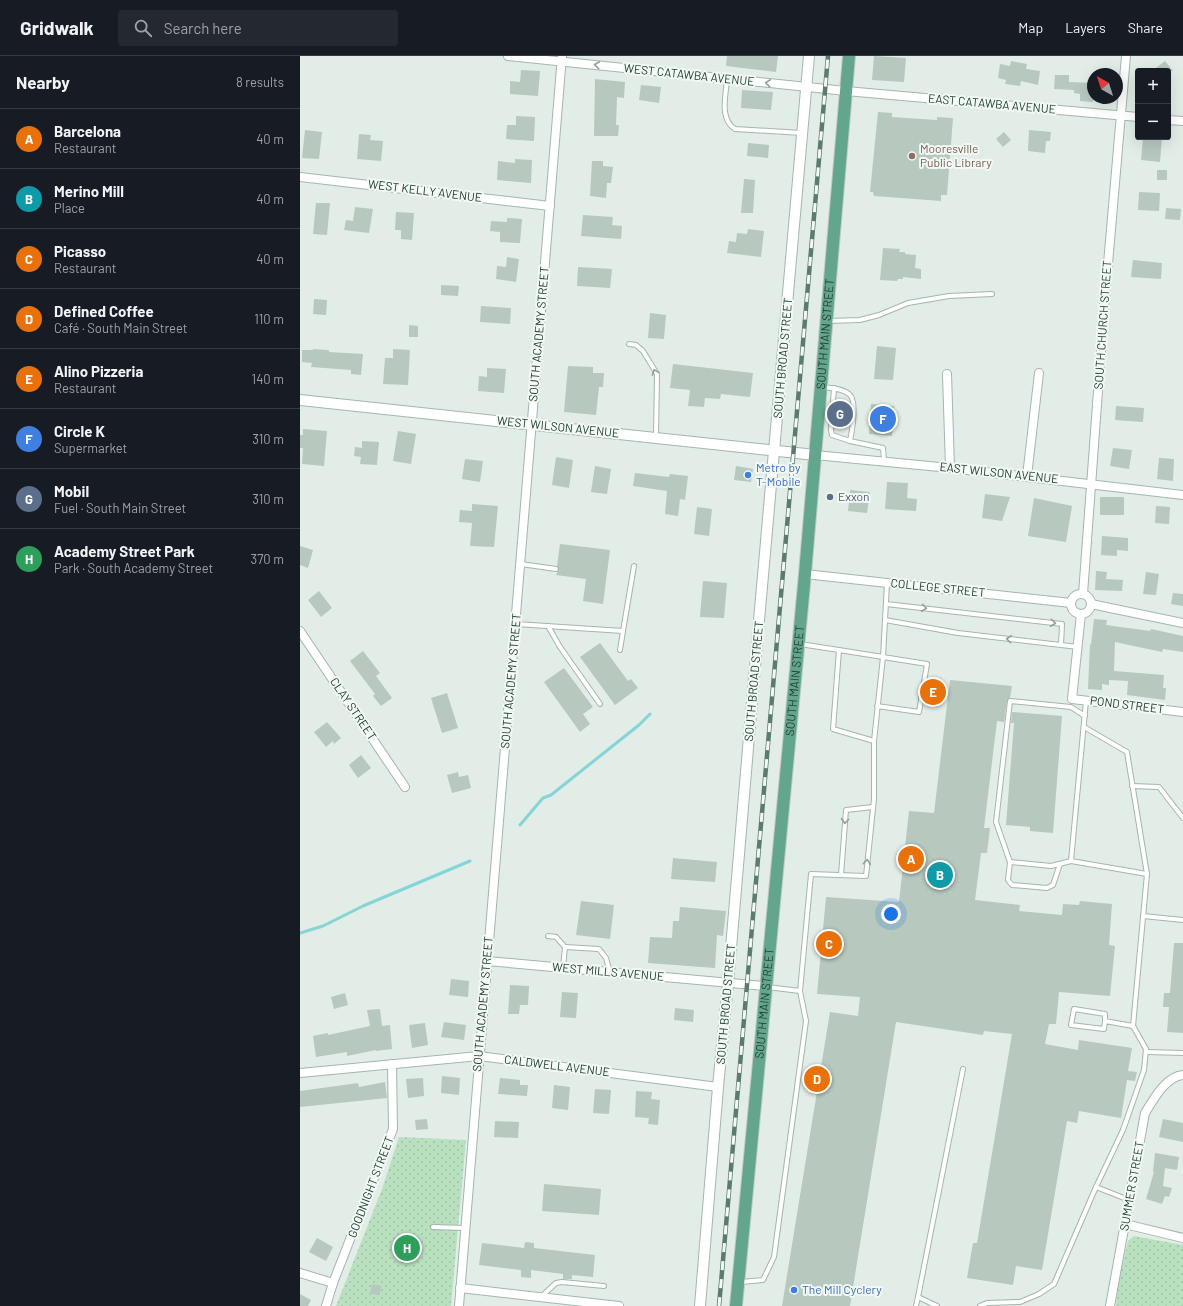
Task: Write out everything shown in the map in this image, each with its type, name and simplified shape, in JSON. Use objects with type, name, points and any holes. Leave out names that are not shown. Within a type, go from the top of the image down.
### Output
[{"type":"main road","name":"SOUTH MAIN STREET","points":[[736,1306],[805,574],[849,56]]},
{"type":"street","name":"WEST CATAWBA AVENUE","points":[[508,56],[562,59],[846,92]]},
{"type":"street","name":"SOUTH BROAD STREET","points":[[700,1306],[809,56]]},
{"type":"street","name":"SOUTH CHURCH STREET","points":[[1083,594],[1104,310],[1126,56]]},
{"type":"street","name":"SOUTH ACADEMY STREET","points":[[459,1306],[464,1228],[516,624],[562,59]]},
{"type":"street","name":"EAST CATAWBA AVENUE","points":[[846,92],[1135,117]]},
{"type":"street","points":[[1171,120],[1183,121]]},
{"type":"street","name":"WEST KELLY AVENUE","points":[[300,177],[550,206]]},
{"type":"street","points":[[1028,476],[1040,373]]},
{"type":"street","points":[[947,374],[950,468]]},
{"type":"street","name":"WEST WILSON AVENUE","points":[[300,400],[815,455]]},
{"type":"street","name":"EAST WILSON AVENUE","points":[[815,455],[1028,476],[1183,495]]},
{"type":"street","name":"COLLEGE STREET","points":[[805,574],[1071,603]]},
{"type":"street","points":[[1083,594],[1089,598],[1091,604],[1089,609],[1081,614],[1073,610],[1071,603],[1075,596],[1083,594]]},
{"type":"street","points":[[1091,604],[1183,623]]},
{"type":"street","points":[[1071,703],[1081,614]]},
{"type":"street","name":"CLAY STREET","points":[[300,631],[405,787]]},
{"type":"street","name":"POND STREET","points":[[1071,703],[1086,700],[1183,712]]},
{"type":"street","name":"WEST MILLS AVENUE","points":[[487,961],[765,986]]},
{"type":"street","name":"CALDWELL AVENUE","points":[[300,1073],[479,1056],[718,1087]]},
{"type":"street","name":"GOODNIGHT STREET","points":[[326,1306],[333,1283],[394,1129],[392,1064]]},
{"type":"street","name":"SUMMER STREET","points":[[1110,1306],[1145,1113],[1157,1094],[1179,1075]]},
{"type":"street","points":[[1125,1224],[1183,1238]]},
{"type":"street","points":[[300,1273],[333,1283]]},
{"type":"street","points":[[460,1288],[619,1306]]},
{"type":"lane","points":[[727,79],[725,114],[729,125],[735,129],[803,133]]},
{"type":"lane","points":[[827,321],[860,320],[879,315],[908,303],[949,296],[992,294]]},
{"type":"lane","points":[[630,344],[636,345],[643,351],[657,374],[656,437]]},
{"type":"lane","points":[[821,386],[844,391],[853,399],[850,441]]},
{"type":"lane","points":[[834,388],[832,435],[850,441],[883,448],[884,461]]},
{"type":"lane","points":[[847,413],[853,413]]},
{"type":"lane","points":[[521,564],[556,569]]},
{"type":"lane","points":[[620,650],[634,566]]},
{"type":"lane","points":[[738,1282],[763,1280],[774,1257],[806,1021],[800,991],[811,874],[866,876],[873,807],[874,741],[883,657],[887,582]]},
{"type":"lane","points":[[886,604],[1062,624],[1061,645]]},
{"type":"lane","points":[[885,620],[958,633],[1078,647]]},
{"type":"lane","points":[[516,624],[623,631]]},
{"type":"lane","points":[[548,626],[560,647],[600,704]]},
{"type":"lane","points":[[798,643],[927,664],[919,712],[877,706]]},
{"type":"lane","points":[[839,650],[832,729],[874,741]]},
{"type":"lane","points":[[1071,861],[1086,700]]},
{"type":"lane","points":[[1060,864],[1054,885],[1047,888],[1012,884],[1008,880],[1010,862],[996,822],[1010,701],[1071,703],[1085,716]]},
{"type":"lane","points":[[980,1306],[987,1303],[1020,1302],[1039,1294],[1054,1284],[1096,1187],[1123,1130],[1144,1070],[1146,1049],[1133,1026],[1146,874],[1127,752],[1084,727]]},
{"type":"lane","points":[[1132,786],[1159,787],[1183,818]]},
{"type":"lane","points":[[840,875],[846,810],[873,807]]},
{"type":"lane","points":[[1010,862],[1051,866],[1071,861],[1146,874]]},
{"type":"lane","points":[[1143,916],[1183,920]]},
{"type":"lane","points":[[548,936],[556,937],[565,948],[563,968]]},
{"type":"lane","points":[[565,948],[599,949],[606,958],[610,972]]},
{"type":"lane","points":[[765,986],[800,991]]},
{"type":"lane","points":[[1074,1009],[1106,1014],[1105,1021],[1104,1029],[1071,1025],[1074,1009]]},
{"type":"lane","points":[[1105,1021],[1133,1026]]},
{"type":"lane","points":[[1146,1052],[1183,1053]]},
{"type":"lane","points":[[916,1306],[963,1069]]},
{"type":"lane","points":[[1096,1187],[1129,1200]]},
{"type":"lane","points":[[433,1226],[464,1228]]},
{"type":"lane","points":[[541,1297],[556,1283],[604,1286]]},
{"type":"lane","points":[[918,1297],[937,1306]]},
{"type":"green space","points":[[399,1137],[466,1140],[451,1306],[336,1306],[382,1189]]},
{"type":"green space","points":[[1134,1236],[1183,1245],[1183,1306],[1116,1306],[1118,1284],[1128,1241]]},
{"type":"building","points":[[727,56],[778,56],[776,72],[726,66]]},
{"type":"building","points":[[874,56],[906,58],[904,82],[872,80]]},
{"type":"building","points":[[1011,61],[1027,64],[1026,69],[1040,71],[1038,85],[1021,81],[1020,86],[1005,84],[1006,80],[998,78],[1000,64],[1010,66]]},
{"type":"building","points":[[1165,61],[1171,68],[1156,68]]},
{"type":"building","points":[[521,70],[540,71],[538,96],[510,94],[510,81],[520,82]]},
{"type":"building","points":[[1055,75],[1069,75],[1069,82],[1087,83],[1087,102],[1080,101],[1080,94],[1074,93],[1074,90],[1054,89]]},
{"type":"building","points":[[595,79],[625,82],[624,98],[617,97],[616,125],[619,125],[618,136],[594,136]]},
{"type":"building","points":[[641,85],[661,87],[659,103],[639,100]]},
{"type":"building","points":[[742,90],[773,92],[771,110],[741,108]]},
{"type":"building","name":"Mooresville Public Library","points":[[878,112],[892,113],[892,117],[937,120],[937,117],[953,118],[947,195],[941,195],[941,201],[874,196],[873,192],[870,192]]},
{"type":"building","points":[[516,116],[535,117],[534,141],[506,139],[507,125],[516,125]]},
{"type":"building","points":[[305,130],[322,132],[319,159],[302,158]]},
{"type":"building","points":[[1029,130],[1051,132],[1050,141],[1046,141],[1045,153],[1028,151]]},
{"type":"building","points":[[1004,132],[1011,140],[1003,147],[996,139]]},
{"type":"building","points":[[359,134],[371,135],[370,140],[383,141],[381,161],[357,159]]},
{"type":"building","points":[[1143,140],[1162,140],[1160,162],[1141,160]]},
{"type":"building","points":[[748,143],[769,145],[768,158],[747,156]]},
{"type":"building","points":[[515,159],[532,160],[531,183],[497,180],[498,161],[515,163]]},
{"type":"building","points":[[592,161],[603,161],[603,166],[613,167],[611,183],[607,183],[606,198],[590,196]]},
{"type":"building","points":[[1157,170],[1167,170],[1167,180],[1157,180]]},
{"type":"building","points":[[744,179],[755,180],[753,213],[741,213]]},
{"type":"building","points":[[1139,192],[1160,193],[1159,211],[1138,210]]},
{"type":"building","points":[[316,203],[330,203],[327,235],[313,234]]},
{"type":"building","points":[[355,207],[373,209],[369,233],[344,230],[346,220],[353,221]]},
{"type":"building","points":[[1166,208],[1181,209],[1180,220],[1165,219]]},
{"type":"building","points":[[396,212],[414,213],[412,240],[401,239],[401,230],[395,230]]},
{"type":"building","points":[[583,215],[613,217],[612,225],[622,226],[621,239],[581,236]]},
{"type":"building","points":[[507,218],[522,219],[520,243],[500,242],[500,232],[490,231],[491,221],[507,222]]},
{"type":"building","points":[[748,229],[764,231],[761,257],[727,253],[729,241],[736,242],[737,233],[747,234]]},
{"type":"building","points":[[883,248],[900,249],[899,252],[916,255],[915,268],[921,269],[921,279],[903,277],[903,279],[898,279],[897,281],[880,280]]},
{"type":"building","points":[[507,257],[519,259],[516,282],[496,279],[497,266],[506,267]]},
{"type":"building","points":[[1133,260],[1162,263],[1161,279],[1131,277]]},
{"type":"building","points":[[578,267],[612,269],[610,288],[577,286]]},
{"type":"building","points":[[441,285],[459,286],[458,296],[441,295]]},
{"type":"building","points":[[314,299],[327,300],[326,315],[313,314]]},
{"type":"building","points":[[481,306],[511,308],[510,324],[480,322]]},
{"type":"building","points":[[650,313],[666,315],[664,339],[648,338]]},
{"type":"building","points":[[409,325],[418,326],[418,337],[409,337]]},
{"type":"building","points":[[877,346],[896,348],[893,380],[874,379]]},
{"type":"building","points":[[393,349],[410,350],[408,385],[383,384],[385,358],[393,358]]},
{"type":"building","points":[[302,350],[329,350],[329,352],[363,354],[361,375],[351,374],[351,370],[311,367],[312,363],[302,362]]},
{"type":"building","points":[[673,364],[753,373],[750,397],[721,394],[720,399],[705,398],[704,407],[688,406],[690,390],[670,388]]},
{"type":"building","points":[[568,366],[593,367],[593,373],[604,373],[603,387],[599,387],[596,415],[564,412]]},
{"type":"building","points":[[487,368],[506,369],[504,393],[478,391],[479,376],[487,377]]},
{"type":"building","points":[[871,404],[894,406],[892,436],[869,434]]},
{"type":"building","points":[[1116,406],[1144,408],[1143,422],[1115,420]]},
{"type":"building","points":[[303,429],[327,431],[324,466],[302,464],[303,448],[300,448],[300,435],[303,435]]},
{"type":"building","points":[[398,431],[416,434],[411,464],[393,461]]},
{"type":"building","points":[[362,441],[379,442],[377,465],[360,464],[361,457],[354,456],[355,447],[362,448]]},
{"type":"building","points":[[1113,448],[1132,450],[1129,469],[1110,466]]},
{"type":"building","points":[[556,457],[573,460],[569,488],[552,485]]},
{"type":"building","points":[[1159,458],[1174,459],[1173,481],[1157,479]]},
{"type":"building","points":[[465,459],[483,461],[480,482],[462,479]]},
{"type":"building","points":[[595,466],[611,469],[607,494],[591,492]]},
{"type":"building","points":[[736,466],[753,469],[751,482],[734,480]]},
{"type":"building","points":[[635,473],[669,477],[670,474],[688,476],[685,500],[680,499],[678,516],[665,514],[667,491],[633,486]]},
{"type":"building","points":[[887,482],[908,483],[907,498],[917,499],[916,511],[885,509]]},
{"type":"building","points":[[850,490],[870,492],[867,513],[848,511]]},
{"type":"building","points":[[985,494],[1010,497],[1002,521],[982,518]]},
{"type":"building","points":[[1100,497],[1124,497],[1124,515],[1100,515]]},
{"type":"building","points":[[1034,498],[1072,506],[1066,542],[1028,536]]},
{"type":"building","points":[[472,504],[498,506],[494,547],[470,546],[472,523],[459,522],[460,510],[472,511]]},
{"type":"building","points":[[1156,506],[1170,507],[1169,524],[1155,523]]},
{"type":"building","points":[[697,507],[712,509],[709,536],[694,534]]},
{"type":"building","points":[[1102,536],[1128,538],[1128,551],[1117,550],[1117,556],[1101,555]]},
{"type":"building","points":[[560,544],[610,550],[603,604],[583,601],[586,579],[556,575],[559,569],[557,566]]},
{"type":"building","points":[[300,546],[313,550],[308,568],[300,565]]},
{"type":"building","points":[[1096,571],[1107,572],[1106,579],[1123,580],[1122,591],[1095,590]]},
{"type":"building","points":[[1146,572],[1159,574],[1156,595],[1143,594]]},
{"type":"building","points":[[703,581],[727,583],[724,618],[700,617]]},
{"type":"building","points":[[319,591],[332,608],[321,617],[308,600]]},
{"type":"building","points":[[1173,593],[1183,594],[1183,606],[1171,604]]},
{"type":"building","points":[[1094,619],[1107,620],[1106,625],[1150,631],[1151,629],[1183,636],[1183,652],[1163,649],[1162,652],[1115,642],[1114,671],[1164,675],[1163,688],[1166,688],[1165,700],[1127,695],[1128,681],[1109,680],[1109,685],[1102,684],[1102,690],[1088,689],[1090,644],[1091,645]]},
{"type":"building","points":[[600,643],[628,681],[631,679],[638,688],[615,705],[580,657]]},
{"type":"building","points":[[363,651],[380,673],[376,676],[392,698],[381,706],[373,696],[375,694],[350,661]]},
{"type":"building","points":[[564,668],[593,707],[583,714],[590,724],[580,732],[544,682]]},
{"type":"building","points":[[950,680],[1012,686],[1010,698],[1007,701],[1004,722],[997,721],[984,828],[990,828],[987,853],[981,853],[975,900],[1020,905],[1019,911],[1062,915],[1063,904],[1079,905],[1080,901],[1112,904],[1109,945],[1115,946],[1110,996],[1059,992],[1056,1024],[1049,1024],[1045,1044],[1078,1050],[1079,1040],[1132,1048],[1128,1071],[1137,1072],[1135,1081],[1127,1080],[1121,1118],[1079,1111],[1077,1123],[1067,1121],[1042,1270],[1016,1266],[1013,1285],[967,1278],[973,1243],[977,1243],[1012,1034],[984,1031],[983,1035],[896,1022],[850,1306],[782,1306],[830,1012],[858,1016],[860,997],[817,994],[826,897],[899,902],[909,811],[934,813]]},
{"type":"building","points":[[447,693],[458,728],[442,733],[431,698]]},
{"type":"building","points":[[1012,712],[1062,716],[1053,833],[1030,831],[1030,827],[1006,825],[1014,723],[1011,723]]},
{"type":"building","points":[[327,722],[341,738],[334,744],[333,741],[326,747],[314,732]]},
{"type":"building","points":[[361,755],[371,768],[358,778],[349,765]]},
{"type":"building","points":[[458,772],[459,777],[468,775],[471,788],[452,793],[447,775]]},
{"type":"building","points":[[673,858],[717,862],[715,882],[671,879]]},
{"type":"building","points":[[581,901],[614,905],[610,939],[576,935]]},
{"type":"building","points":[[680,907],[726,911],[723,936],[717,935],[715,968],[648,963],[650,937],[672,938],[673,921],[679,921]]},
{"type":"building","points":[[1174,943],[1183,943],[1183,1033],[1167,1032],[1169,1007],[1163,1007],[1164,993],[1170,993]]},
{"type":"building","points":[[451,979],[469,981],[468,997],[449,995]]},
{"type":"building","points":[[510,985],[529,986],[528,1005],[520,1005],[519,1014],[508,1014]]},
{"type":"building","points":[[562,992],[578,993],[576,1018],[560,1017]]},
{"type":"building","points":[[345,993],[348,1005],[334,1009],[331,997]]},
{"type":"building","points":[[675,1008],[694,1010],[693,1022],[674,1020]]},
{"type":"building","points":[[380,1009],[382,1026],[390,1025],[392,1049],[376,1050],[347,1056],[347,1052],[316,1057],[313,1036],[328,1033],[328,1035],[370,1026],[367,1010]]},
{"type":"building","points":[[444,1022],[466,1025],[464,1040],[441,1037]]},
{"type":"building","points":[[425,1023],[428,1045],[412,1048],[409,1025]]},
{"type":"building","points":[[442,1076],[460,1078],[459,1095],[441,1093]]},
{"type":"building","points":[[423,1078],[424,1096],[408,1098],[406,1079]]},
{"type":"building","points":[[500,1078],[520,1080],[520,1085],[528,1085],[527,1096],[498,1094]]},
{"type":"building","points":[[385,1082],[387,1098],[300,1107],[300,1091],[358,1083],[359,1087]]},
{"type":"building","points":[[554,1085],[570,1087],[568,1110],[552,1108]]},
{"type":"building","points":[[595,1089],[611,1090],[609,1114],[593,1113]]},
{"type":"building","points":[[636,1091],[652,1092],[651,1099],[660,1100],[658,1125],[648,1124],[649,1118],[635,1117]]},
{"type":"building","points":[[427,1119],[428,1129],[416,1130],[415,1120]]},
{"type":"building","points":[[1163,1119],[1183,1123],[1183,1142],[1159,1137]]},
{"type":"building","points":[[495,1121],[519,1122],[518,1138],[494,1137]]},
{"type":"building","points":[[1155,1153],[1179,1157],[1177,1170],[1165,1168],[1163,1186],[1172,1188],[1169,1197],[1165,1196],[1162,1204],[1146,1199],[1154,1172]]},
{"type":"building","points":[[544,1184],[601,1189],[599,1215],[542,1211]]},
{"type":"building","points":[[317,1238],[333,1247],[326,1261],[309,1252]]},
{"type":"building","points":[[525,1242],[534,1243],[534,1248],[595,1255],[593,1277],[572,1275],[572,1279],[563,1279],[563,1274],[531,1270],[531,1278],[521,1277],[521,1270],[479,1265],[482,1243],[524,1248]]},
{"type":"building","points":[[372,1284],[381,1286],[380,1295],[370,1294]]},
{"type":"building","points":[[300,1294],[311,1300],[308,1306],[300,1306]]},
{"type":"waterway","points":[[520,825],[543,798],[551,795],[639,725],[650,714]]},
{"type":"waterway","points":[[300,933],[323,926],[363,906],[470,861]]},
{"type":"railway","points":[[719,1306],[828,56]]},
{"type":"place","name":"Mooresville Public Library","points":[[912,156]]},
{"type":"place","name":"Mobil","points":[[840,414]]},
{"type":"place","name":"Circle K","points":[[883,419]]},
{"type":"place","name":"Metro by T-Mobile","points":[[748,475]]},
{"type":"place","name":"Exxon","points":[[830,497]]},
{"type":"place","name":"Alino Pizzeria","points":[[933,692]]},
{"type":"place","name":"Barcelona","points":[[911,859]]},
{"type":"place","name":"Merino Mill","points":[[940,875]]},
{"type":"place","name":"Picasso","points":[[829,944]]},
{"type":"place","name":"Defined Coffee","points":[[817,1079]]},
{"type":"place","name":"Academy Street Park","points":[[407,1248]]},
{"type":"place","name":"The Mill Cyclery","points":[[794,1290]]}]
